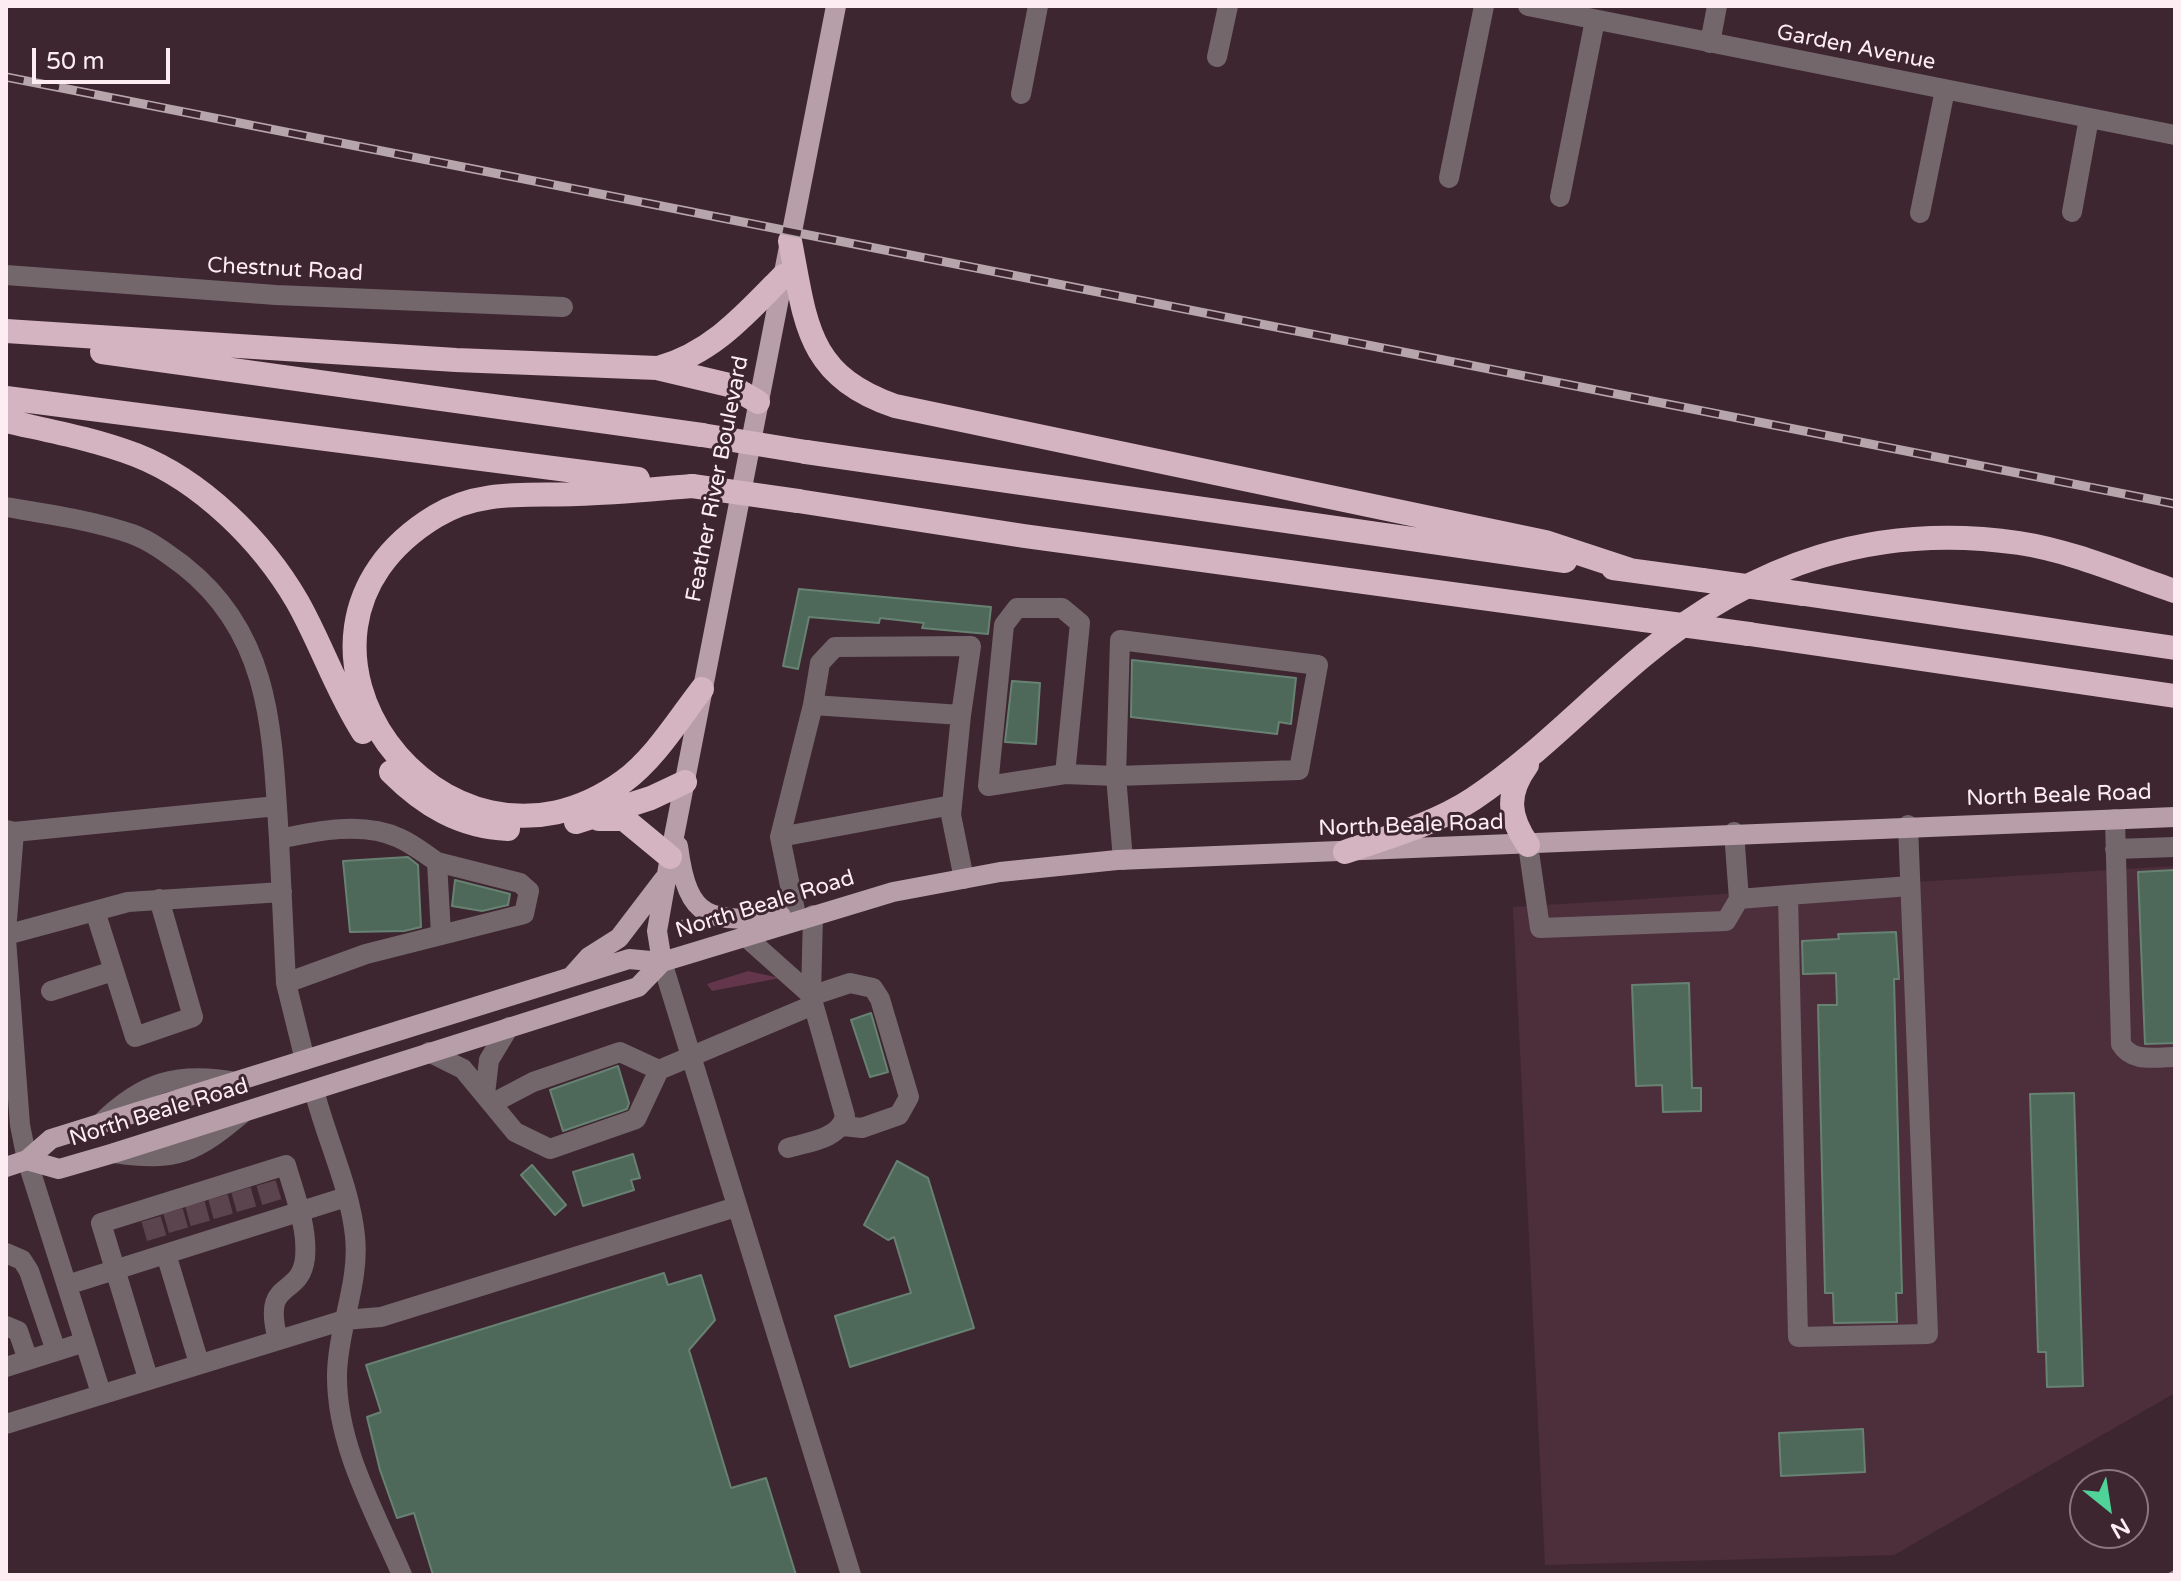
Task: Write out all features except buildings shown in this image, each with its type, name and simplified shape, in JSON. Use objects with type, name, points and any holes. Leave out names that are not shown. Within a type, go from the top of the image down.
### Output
[{"type":"highway","points":[[790,241],[809,334],[822,358],[843,382],[865,396],[895,406],[1545,542],[1630,570]]},
{"type":"highway","points":[[657,368],[683,361],[710,346],[783,276]]},
{"type":"highway","points":[[6,331],[456,360],[657,368],[729,385],[758,402]]},
{"type":"highway","points":[[6,338],[702,435],[2175,648]]},
{"type":"highway","points":[[6,398],[692,486],[1039,538],[1749,634],[2175,696]]},
{"type":"highway","points":[[6,421],[77,437],[138,456],[187,484],[249,536],[298,603],[323,659],[387,768],[416,796],[461,820],[497,829],[544,829],[651,798],[685,782]]},
{"type":"highway","points":[[692,486],[574,494],[502,494],[470,501],[436,516],[387,558],[369,585],[356,644],[356,675],[366,709],[381,737],[402,763],[458,802],[509,814],[563,810],[596,799],[616,786],[656,748],[702,689]]},
{"type":"highway","points":[[1345,852],[1444,816],[1533,756],[1645,654],[1709,607],[1774,571],[1853,546],[1901,538],[1954,536],[2022,544],[2175,591]]},
{"type":"highway","points":[[1528,845],[1517,830],[1510,800],[1519,776],[1533,756]]},
{"type":"highway","points":[[584,819],[624,819],[668,866]]},
{"type":"main road","name":"Feather River Boulevard","points":[[662,962],[657,931],[668,866],[836,6]]},
{"type":"main road","name":"North Beale Road","points":[[6,1167],[27,1160],[51,1139],[629,959],[662,962],[804,915],[893,892],[964,879],[1123,860],[1528,845],[1734,832],[2175,817]]},
{"type":"main road","points":[[676,827],[682,878],[687,895],[699,909],[710,915],[746,919],[804,915]]},
{"type":"main road","points":[[571,977],[589,957],[619,938],[668,866]]},
{"type":"main road","name":"North Beale Road","points":[[27,1160],[59,1169],[114,1153],[638,987],[662,962]]},
{"type":"street","points":[[1021,94],[1038,6]]},
{"type":"street","points":[[1217,57],[1228,6]]},
{"type":"street","points":[[1449,178],[1484,6]]},
{"type":"street","name":"Garden Avenue","points":[[1528,6],[2175,135]]},
{"type":"street","points":[[1710,43],[1717,6]]},
{"type":"street","points":[[1560,197],[1595,20]]},
{"type":"street","points":[[1920,213],[1945,90]]},
{"type":"street","points":[[2072,212],[2089,118]]},
{"type":"street","name":"Chestnut Road","points":[[6,275],[276,295],[563,307]]},
{"type":"street","points":[[6,507],[73,518],[134,535],[165,552],[206,583],[232,615],[254,657],[263,685],[277,806],[286,983],[305,1060]]},
{"type":"street","points":[[1065,774],[1080,623],[1062,608],[1017,608],[1004,625],[988,786],[1065,774],[1116,776],[1299,770],[1318,665],[1120,640],[1116,776],[1123,860]]},
{"type":"street","points":[[788,1148],[833,1134],[843,1126],[845,1116],[811,999],[804,915],[780,837],[813,705],[820,663],[835,647],[971,646],[952,805],[964,879]]},
{"type":"street","points":[[813,705],[961,715]]},
{"type":"street","points":[[780,837],[952,805]]},
{"type":"street","points":[[101,1393],[27,1160],[20,1125],[6,935],[10,831],[277,806]]},
{"type":"street","points":[[2115,819],[2121,1044],[2125,1050],[2141,1058],[2175,1057]]},
{"type":"street","points":[[1788,895],[1798,1337],[1928,1334],[1908,825]]},
{"type":"street","points":[[279,839],[318,831],[363,829],[398,837],[437,862],[520,883],[529,891],[524,914],[366,954],[286,983]]},
{"type":"street","points":[[1528,845],[1540,928],[1726,921],[1739,899],[1734,832]]},
{"type":"street","points":[[2115,849],[2175,847]]},
{"type":"street","points":[[437,862],[441,934]]},
{"type":"street","points":[[1739,899],[1910,886]]},
{"type":"street","points":[[6,935],[95,911],[159,899],[282,892]]},
{"type":"street","points":[[95,911],[135,1037],[193,1017],[159,899]]},
{"type":"street","points":[[745,936],[811,999]]},
{"type":"street","points":[[662,962],[851,1575]]},
{"type":"street","points":[[51,991],[113,971]]},
{"type":"street","points":[[429,1052],[463,1069],[515,1132],[550,1149],[636,1119],[659,1070],[850,983],[873,988],[880,999],[908,1089],[906,1106],[899,1115],[862,1128],[843,1126]]},
{"type":"street","points":[[489,1099],[489,1060],[509,1027]]},
{"type":"street","points":[[489,1099],[620,1052],[659,1070]]},
{"type":"street","points":[[314,1090],[346,1197],[356,1255],[337,1374],[343,1421],[372,1515],[402,1575]]},
{"type":"street","points":[[148,1378],[101,1223],[164,1237],[203,1234],[226,1227],[250,1219],[286,1165],[300,1212],[305,1257],[300,1273],[276,1297],[271,1313],[278,1340]]},
{"type":"street","points":[[199,1363],[164,1237],[172,1206],[240,1185],[269,1194],[300,1212],[346,1197]]},
{"type":"street","points":[[6,1424],[344,1320],[381,1317],[736,1207]]},
{"type":"street","points":[[67,1285],[116,1270],[164,1237]]},
{"type":"street","points":[[6,1253],[22,1260],[29,1271],[56,1351]]},
{"type":"street","points":[[6,1326],[10,1325],[18,1331],[28,1360]]},
{"type":"street","points":[[6,1367],[85,1342]]},
{"type":"path","points":[[683,927],[678,921],[687,917]]},
{"type":"path","points":[[2168,1575],[2175,1571]]},
{"type":"shaded area","points":[[2175,866],[2175,1393],[1894,1555],[1545,1565],[1513,907]]},
{"type":"shaded area","points":[[748,971],[780,978],[712,991],[707,984]]},
{"type":"tunnel","points":[[266,1183],[272,1203]]},
{"type":"tunnel","points":[[241,1190],[247,1211]]},
{"type":"tunnel","points":[[218,1197],[224,1219]]},
{"type":"tunnel","points":[[195,1204],[201,1226]]},
{"type":"tunnel","points":[[173,1211],[179,1232]]},
{"type":"tunnel","points":[[151,1219],[157,1239]]},
{"type":"railway","points":[[6,77],[2175,504]]}]
